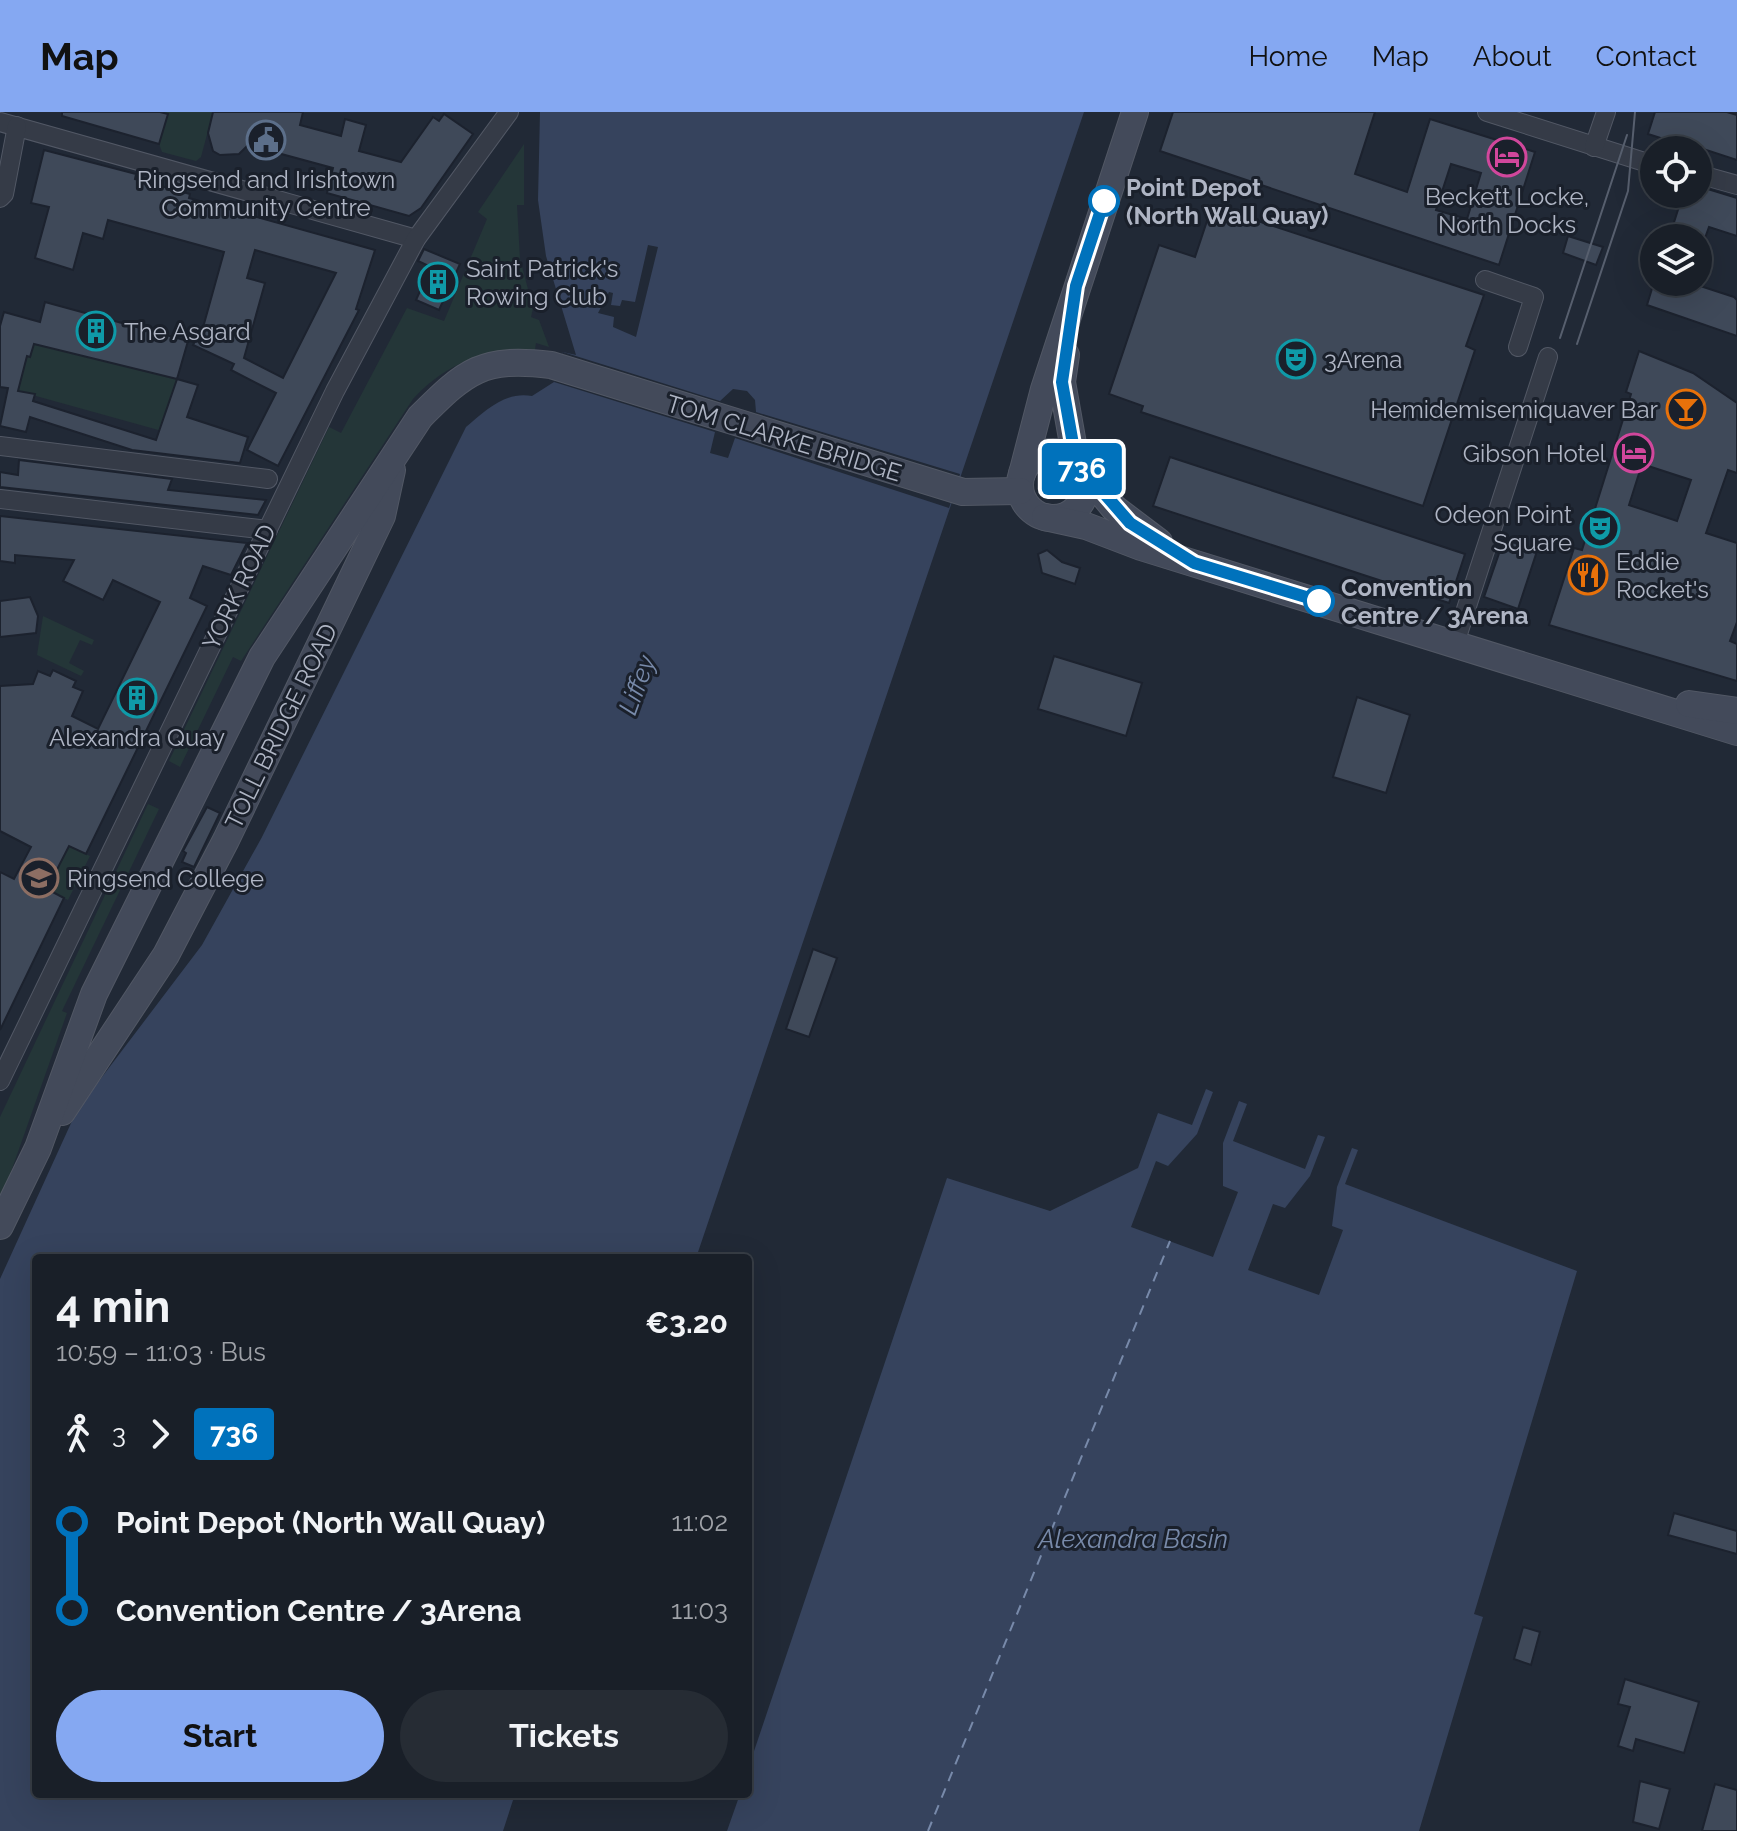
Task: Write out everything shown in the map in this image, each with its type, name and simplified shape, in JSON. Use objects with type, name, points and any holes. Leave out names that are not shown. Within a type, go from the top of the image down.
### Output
[{"type":"main road","points":[[1135,112],[1076,286],[1021,482],[1031,510],[1045,517],[1086,526],[1194,563],[1737,732]]},
{"type":"main road","points":[[1045,517],[1062,517],[1077,508],[1086,485],[1078,465],[1062,382],[1076,286]]},
{"type":"main road","name":"TOLL BRIDGE ROAD","points":[[0,1226],[38,1148],[94,994],[262,657],[420,417],[452,385],[477,368],[500,363],[551,365]]},
{"type":"main road","name":"TOM CLARKE BRIDGE","points":[[551,365],[963,492],[1021,482]]},
{"type":"main road","points":[[1021,482],[1030,461],[1045,453],[1061,453],[1078,465],[1130,523],[1194,563]]},
{"type":"main road","name":"TOLL BRIDGE ROAD","points":[[38,1148],[166,955],[226,840],[382,516],[396,455]]},
{"type":"main road","points":[[1642,701],[1737,711]]},
{"type":"street","name":"YORK ROAD","points":[[0,1081],[264,529],[335,391],[416,239],[509,112]]},
{"type":"street","points":[[1487,112],[1640,161]]},
{"type":"street","points":[[1594,147],[1606,112]]},
{"type":"street","points":[[0,198],[4,194],[8,124],[416,239]]},
{"type":"street","points":[[1712,178],[1737,185]]},
{"type":"street","points":[[1485,280],[1534,297],[1518,347]]},
{"type":"street","points":[[1455,643],[1548,357]]},
{"type":"street","points":[[0,446],[268,479]]},
{"type":"street","points":[[0,499],[264,529]]},
{"type":"shaded area","points":[[160,112],[213,112],[201,157],[196,161],[162,152],[159,144],[168,115]]},
{"type":"shaded area","points":[[524,144],[524,205],[517,205],[520,259],[533,308],[531,317],[539,320],[549,347],[536,343],[535,350],[500,351],[468,360],[439,376],[413,399],[241,661],[233,657],[180,767],[169,761],[329,427],[341,433],[407,308],[444,321],[487,219],[478,212]]},
{"type":"shaded area","points":[[34,344],[177,379],[162,431],[18,391],[27,356],[31,357]]},
{"type":"shaded area","points":[[43,616],[94,640],[92,645],[80,640],[69,663],[84,671],[81,676],[37,655]]},
{"type":"shaded area","points":[[148,804],[159,809],[62,1011],[67,1013],[0,1203],[0,1117]]},
{"type":"shaded area","points":[[69,846],[90,856],[68,900],[47,889]]},
{"type":"water","name":"Liffey","points":[[540,112],[1084,112],[697,1254],[32,1254],[32,1798],[514,1798],[503,1831],[0,1831],[0,1279],[77,1110],[202,945],[262,837],[466,427],[504,399],[532,396],[554,382],[563,352],[576,355],[546,256],[538,200]]},
{"type":"water","name":"Alexandra Basin","points":[[1206,1089],[1213,1092],[1197,1134],[1168,1166],[1156,1161],[1131,1227],[1213,1257],[1238,1192],[1223,1186],[1223,1143],[1239,1101],[1247,1104],[1233,1141],[1305,1169],[1318,1135],[1325,1137],[1310,1176],[1285,1208],[1273,1204],[1248,1270],[1319,1295],[1343,1230],[1332,1226],[1337,1187],[1352,1148],[1358,1150],[1345,1184],[1577,1271],[1474,1614],[1483,1617],[1419,1831],[727,1831],[739,1798],[752,1798],[752,1757],[947,1178],[1050,1211],[1138,1168],[1158,1113],[1192,1125]]},
{"type":"pier","points":[[648,245],[658,247],[636,337],[613,327],[614,317],[598,313],[609,292],[613,293],[611,305],[620,306],[622,300],[635,302]]},
{"type":"pier","points":[[563,352],[720,401],[733,389],[747,391],[755,400],[756,412],[960,474],[949,508],[735,438],[728,458],[710,453],[715,432],[554,382]]},
{"type":"building","points":[[62,112],[168,114],[159,144],[62,116]]},
{"type":"building","points":[[213,112],[303,112],[300,125],[341,136],[345,119],[366,125],[359,151],[401,162],[433,117],[439,121],[444,114],[473,134],[421,208],[409,216],[327,193],[333,168],[248,145],[239,154],[220,155],[213,151],[208,133]]},
{"type":"building","points":[[1173,112],[1375,112],[1355,174],[1407,192],[1430,119],[1535,152],[1499,265],[1160,151]],"holes":[[[1451,164],[1481,173],[1467,219],[1436,210]]]},
{"type":"building","points":[[1655,112],[1727,112],[1737,115],[1737,160],[1712,152],[1712,136],[1648,134]]},
{"type":"building","points":[[44,150],[136,174],[135,179],[190,194],[189,198],[375,250],[356,309],[359,310],[278,466],[247,450],[276,393],[231,370],[234,364],[193,345],[204,324],[224,252],[108,220],[103,239],[83,233],[73,270],[35,258],[49,207],[31,203]],"holes":[[[255,250],[336,273],[283,378],[244,358],[265,283],[247,278]]]},
{"type":"building","points":[[1712,190],[1737,198],[1737,236],[1712,228],[1712,224],[1673,224],[1679,208],[1712,208]]},
{"type":"building","name":"3Arena","points":[[1212,206],[1484,295],[1466,346],[1475,350],[1423,506],[1141,412],[1143,406],[1109,394],[1159,245],[1195,257]]},
{"type":"building","points":[[1568,236],[1603,247],[1596,265],[1563,253]]},
{"type":"building","name":"Saint Patrick's Rowing Club","points":[[424,249],[460,264],[439,310],[416,300],[431,267],[418,261]]},
{"type":"building","points":[[1712,290],[1734,297],[1737,300],[1737,336],[1647,305],[1650,296],[1712,296]]},
{"type":"building","points":[[45,302],[188,341],[177,379],[198,385],[187,417],[248,437],[240,463],[132,450],[30,417],[26,432],[0,426],[8,388],[0,387],[0,326],[4,312],[40,322]],"holes":[[[34,344],[177,379],[156,440],[33,401],[35,394],[18,391],[27,356],[30,357]]]},
{"type":"building","points":[[1639,351],[1693,373],[1737,403],[1737,473],[1728,470],[1706,533],[1737,543],[1737,622],[1730,641],[1737,644],[1737,681],[1549,625],[1574,548],[1582,550],[1631,394],[1626,392]],"holes":[[[1642,464],[1691,480],[1677,521],[1629,505]]]},
{"type":"building","points":[[1170,457],[1465,554],[1449,603],[1153,506]]},
{"type":"building","points":[[19,460],[172,479],[168,490],[266,500],[258,515],[0,487],[0,472],[18,475]]},
{"type":"building","points":[[0,516],[247,543],[231,575],[203,566],[190,598],[207,606],[86,854],[69,846],[47,889],[64,898],[0,1030],[0,872],[14,879],[31,847],[0,831],[0,686],[33,684],[38,671],[50,676],[53,670],[76,681],[73,687],[83,691],[72,716],[98,729],[160,602],[113,580],[103,600],[63,581],[74,560],[15,555],[15,563],[0,561]]},
{"type":"building","points":[[1504,539],[1537,551],[1518,609],[1484,597]]},
{"type":"building","points":[[1047,550],[1062,562],[1080,568],[1075,584],[1042,573],[1038,554]]},
{"type":"building","points":[[30,597],[38,616],[36,633],[0,637],[0,601]]},
{"type":"building","points":[[1054,656],[1142,683],[1126,736],[1038,709]]},
{"type":"building","points":[[1357,697],[1410,715],[1386,793],[1333,777]]},
{"type":"building","points":[[207,807],[220,813],[194,867],[182,862],[186,853],[183,851]]},
{"type":"building","points":[[813,949],[837,958],[809,1037],[786,1029]]},
{"type":"building","points":[[1674,1513],[1737,1531],[1737,1554],[1668,1535]]},
{"type":"building","points":[[1523,1627],[1540,1632],[1531,1665],[1514,1659]]},
{"type":"building","points":[[1625,1679],[1699,1702],[1684,1753],[1636,1739],[1633,1751],[1618,1746],[1630,1707],[1618,1704]]},
{"type":"building","points":[[1640,1781],[1670,1789],[1659,1829],[1633,1822]]},
{"type":"building","points":[[1715,1784],[1737,1790],[1737,1831],[1702,1831]]},
{"type":"ferry route","points":[[928,1831],[1170,1241]]},
{"type":"tram line","points":[[1577,344],[1628,191],[1635,112]]},
{"type":"tram line","points":[[1560,338],[1627,135]]},
{"type":"bus line","name":"736","points":[[1104,201],[1076,286],[1062,382],[1076,461],[1130,523],[1194,563],[1319,601]]},
{"type":"place","name":"Ringsend and Irishtown Community Centre","points":[[266,140]]},
{"type":"place","name":"Beckett Locke, North Docks","points":[[1507,157]]},
{"type":"place","name":"Point Depot (North Wall Quay)","points":[[1104,201]]},
{"type":"place","name":"Saint Patrick's Rowing Club","points":[[438,282]]},
{"type":"place","name":"The Asgard","points":[[96,331]]},
{"type":"place","name":"3Arena","points":[[1296,359]]},
{"type":"place","name":"Hemidemisemiquaver Bar","points":[[1686,409]]},
{"type":"place","name":"Gibson Hotel","points":[[1634,453]]},
{"type":"place","name":"Odeon Point Square","points":[[1600,528]]},
{"type":"place","name":"Eddie Rocket's","points":[[1588,575]]},
{"type":"place","name":"Convention Centre / 3Arena","points":[[1319,601]]},
{"type":"place","name":"Alexandra Quay","points":[[137,698]]},
{"type":"place","name":"Ringsend College","points":[[39,878]]}]
